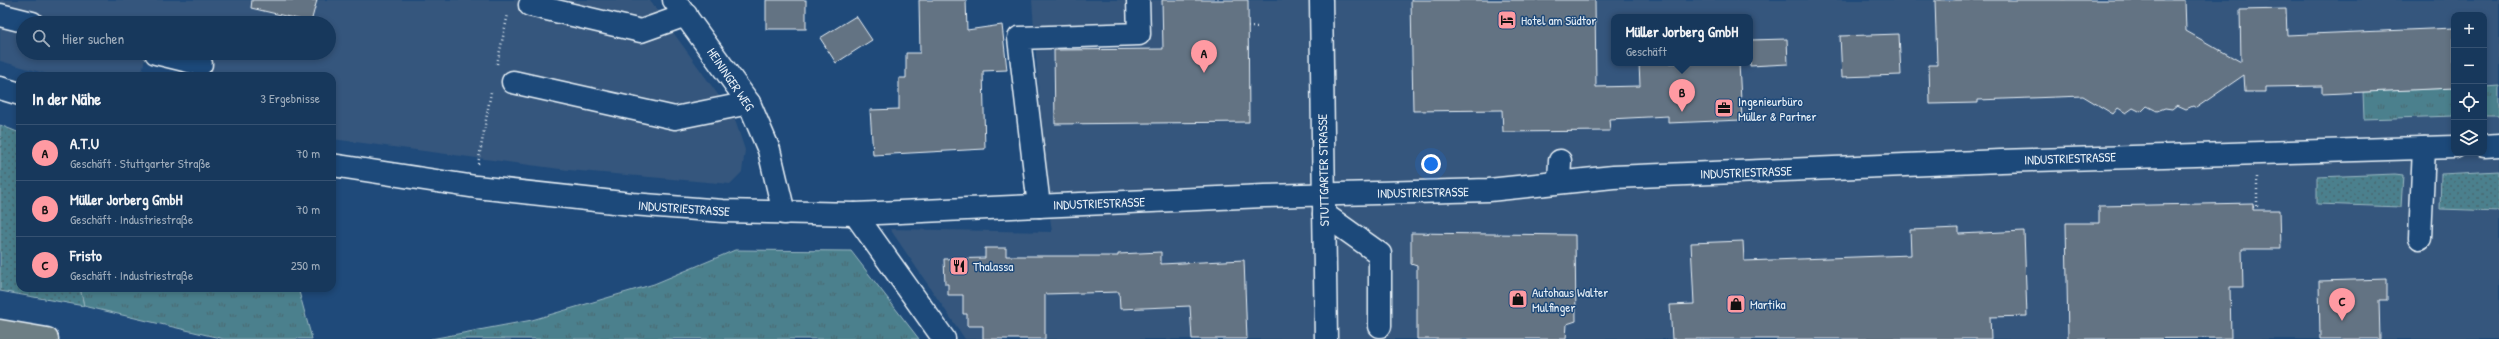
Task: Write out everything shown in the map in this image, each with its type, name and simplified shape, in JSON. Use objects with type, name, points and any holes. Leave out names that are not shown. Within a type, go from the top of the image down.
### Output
[{"type":"main road","points":[[7,332],[36,339]]},
{"type":"main road","points":[[7,332],[47,339]]},
{"type":"street","name":"INDUSTRIESTRASSE","points":[[1039,206],[1019,38],[1139,34],[1138,0]]},
{"type":"street","name":"STUTTGARTER STRASSE","points":[[1321,0],[1326,339]]},
{"type":"street","points":[[530,5],[641,31],[680,7]]},
{"type":"street","name":"HEININGER WEG","points":[[680,7],[750,103],[769,150],[784,213]]},
{"type":"street","points":[[0,15],[16,19]]},
{"type":"street","points":[[185,60],[201,64]]},
{"type":"street","points":[[500,79],[675,118],[750,103]]},
{"type":"street","points":[[0,88],[16,93]]},
{"type":"street","points":[[2487,146],[2499,145]]},
{"type":"street","name":"INDUSTRIESTRASSE","points":[[336,166],[476,187],[654,206],[723,211],[855,214],[1039,206],[1324,204],[1490,190],[1560,172],[1613,177],[2451,147]]},
{"type":"street","points":[[2420,238],[2424,148]]},
{"type":"street","points":[[1324,204],[1380,254],[1380,326]]},
{"type":"street","points":[[855,214],[944,339]]},
{"type":"path","points":[[1248,27],[1259,27]]},
{"type":"path","points":[[476,187],[479,150],[500,79],[504,31]]},
{"type":"path","points":[[2253,207],[2257,206],[2256,153]]},
{"type":"shaded area","points":[[0,0],[650,0],[734,117],[745,150],[742,172],[730,184],[568,170],[336,140],[336,72],[177,72],[178,67],[149,60],[336,60],[336,16],[16,16],[16,60],[145,60],[142,72],[40,72],[0,61]]},
{"type":"shaded area","points":[[1032,0],[2499,0],[2499,339],[965,339],[890,229],[1052,232],[1045,181]]},
{"type":"green space","points":[[2499,86],[2499,115],[2487,115],[2487,87]]},
{"type":"green space","points":[[2451,88],[2451,116],[2364,119],[2363,92]]},
{"type":"green space","points":[[0,125],[16,131],[16,292],[81,292],[84,306],[0,291]]},
{"type":"green space","points":[[2499,171],[2499,211],[2440,209],[2441,174]]},
{"type":"green space","points":[[2403,175],[2401,207],[2317,204],[2317,177]]},
{"type":"green space","points":[[735,250],[851,251],[919,339],[431,339],[532,320],[654,284]]},
{"type":"green space","points":[[81,292],[299,292],[312,339],[224,339],[84,306]]},
{"type":"building","points":[[252,0],[317,0],[313,16],[285,16],[251,8]]},
{"type":"building","points":[[766,0],[806,0],[806,29],[766,29]]},
{"type":"building","points":[[919,0],[966,0],[967,30],[1002,25],[1007,70],[983,71],[985,149],[873,155],[870,110],[899,109],[899,78],[906,78],[906,53],[920,53]]},
{"type":"building","points":[[1162,0],[1248,0],[1249,122],[1055,124],[1054,50],[1163,49]]},
{"type":"building","points":[[1411,0],[1595,0],[1596,87],[1640,86],[1639,66],[1739,66],[1742,120],[1668,123],[1668,116],[1609,119],[1610,131],[1503,132],[1502,110],[1413,111]]},
{"type":"building","points":[[1935,0],[2185,0],[2186,31],[2241,62],[2240,10],[2286,9],[2287,35],[2451,28],[2451,88],[2322,94],[2322,86],[2266,87],[2266,92],[2245,92],[2244,75],[2196,108],[2193,106],[2186,109],[2177,105],[2172,109],[2165,108],[2157,111],[2147,106],[2141,112],[2133,108],[2126,113],[2118,108],[2113,114],[2083,96],[1978,100],[1978,103],[1930,104],[1929,65],[1937,65]]},
{"type":"building","points":[[856,16],[872,40],[836,63],[820,38]]},
{"type":"building","points":[[1899,34],[1901,75],[1842,77],[1840,36]]},
{"type":"building","points":[[1787,39],[1788,64],[1753,66],[1753,40]]},
{"type":"building","points":[[2253,203],[2253,210],[2280,210],[2281,249],[2242,249],[2243,287],[2230,287],[2231,338],[2068,339],[2066,223],[2099,223],[2099,206]]},
{"type":"building","points":[[1959,228],[1959,234],[2024,231],[2027,316],[1990,317],[1991,339],[1672,339],[1670,305],[1694,304],[1691,243],[1743,241],[1744,261],[1911,255],[1910,230]]},
{"type":"building","points":[[1411,233],[1575,235],[1576,321],[1567,324],[1566,339],[1417,339],[1417,266],[1411,264]]},
{"type":"building","points":[[985,248],[1006,248],[1006,256],[1118,256],[1118,254],[1161,252],[1161,264],[1244,260],[1247,339],[1192,339],[1190,306],[1120,309],[1119,292],[1045,294],[1045,339],[983,339],[983,326],[967,326],[967,314],[963,314],[963,295],[948,295],[948,284],[945,284],[944,259],[985,258]]},
{"type":"building","points":[[2387,279],[2387,300],[2379,300],[2380,339],[2320,339],[2319,281]]},
{"type":"place","name":"Hotel am Südtor","points":[[1507,20]]},
{"type":"place","name":"A.T.U","points":[[1204,73]]},
{"type":"place","name":"Ingenieurbüro Müller & Partner","points":[[1724,108]]},
{"type":"place","name":"Müller Jorberg GmbH","points":[[1682,112]]},
{"type":"place","name":"Thalassa","points":[[959,266]]},
{"type":"place","name":"Autohaus Walter Mulfinger","points":[[1518,299]]},
{"type":"place","name":"Martika","points":[[1736,304]]},
{"type":"place","name":"Fristo","points":[[2342,321]]}]
